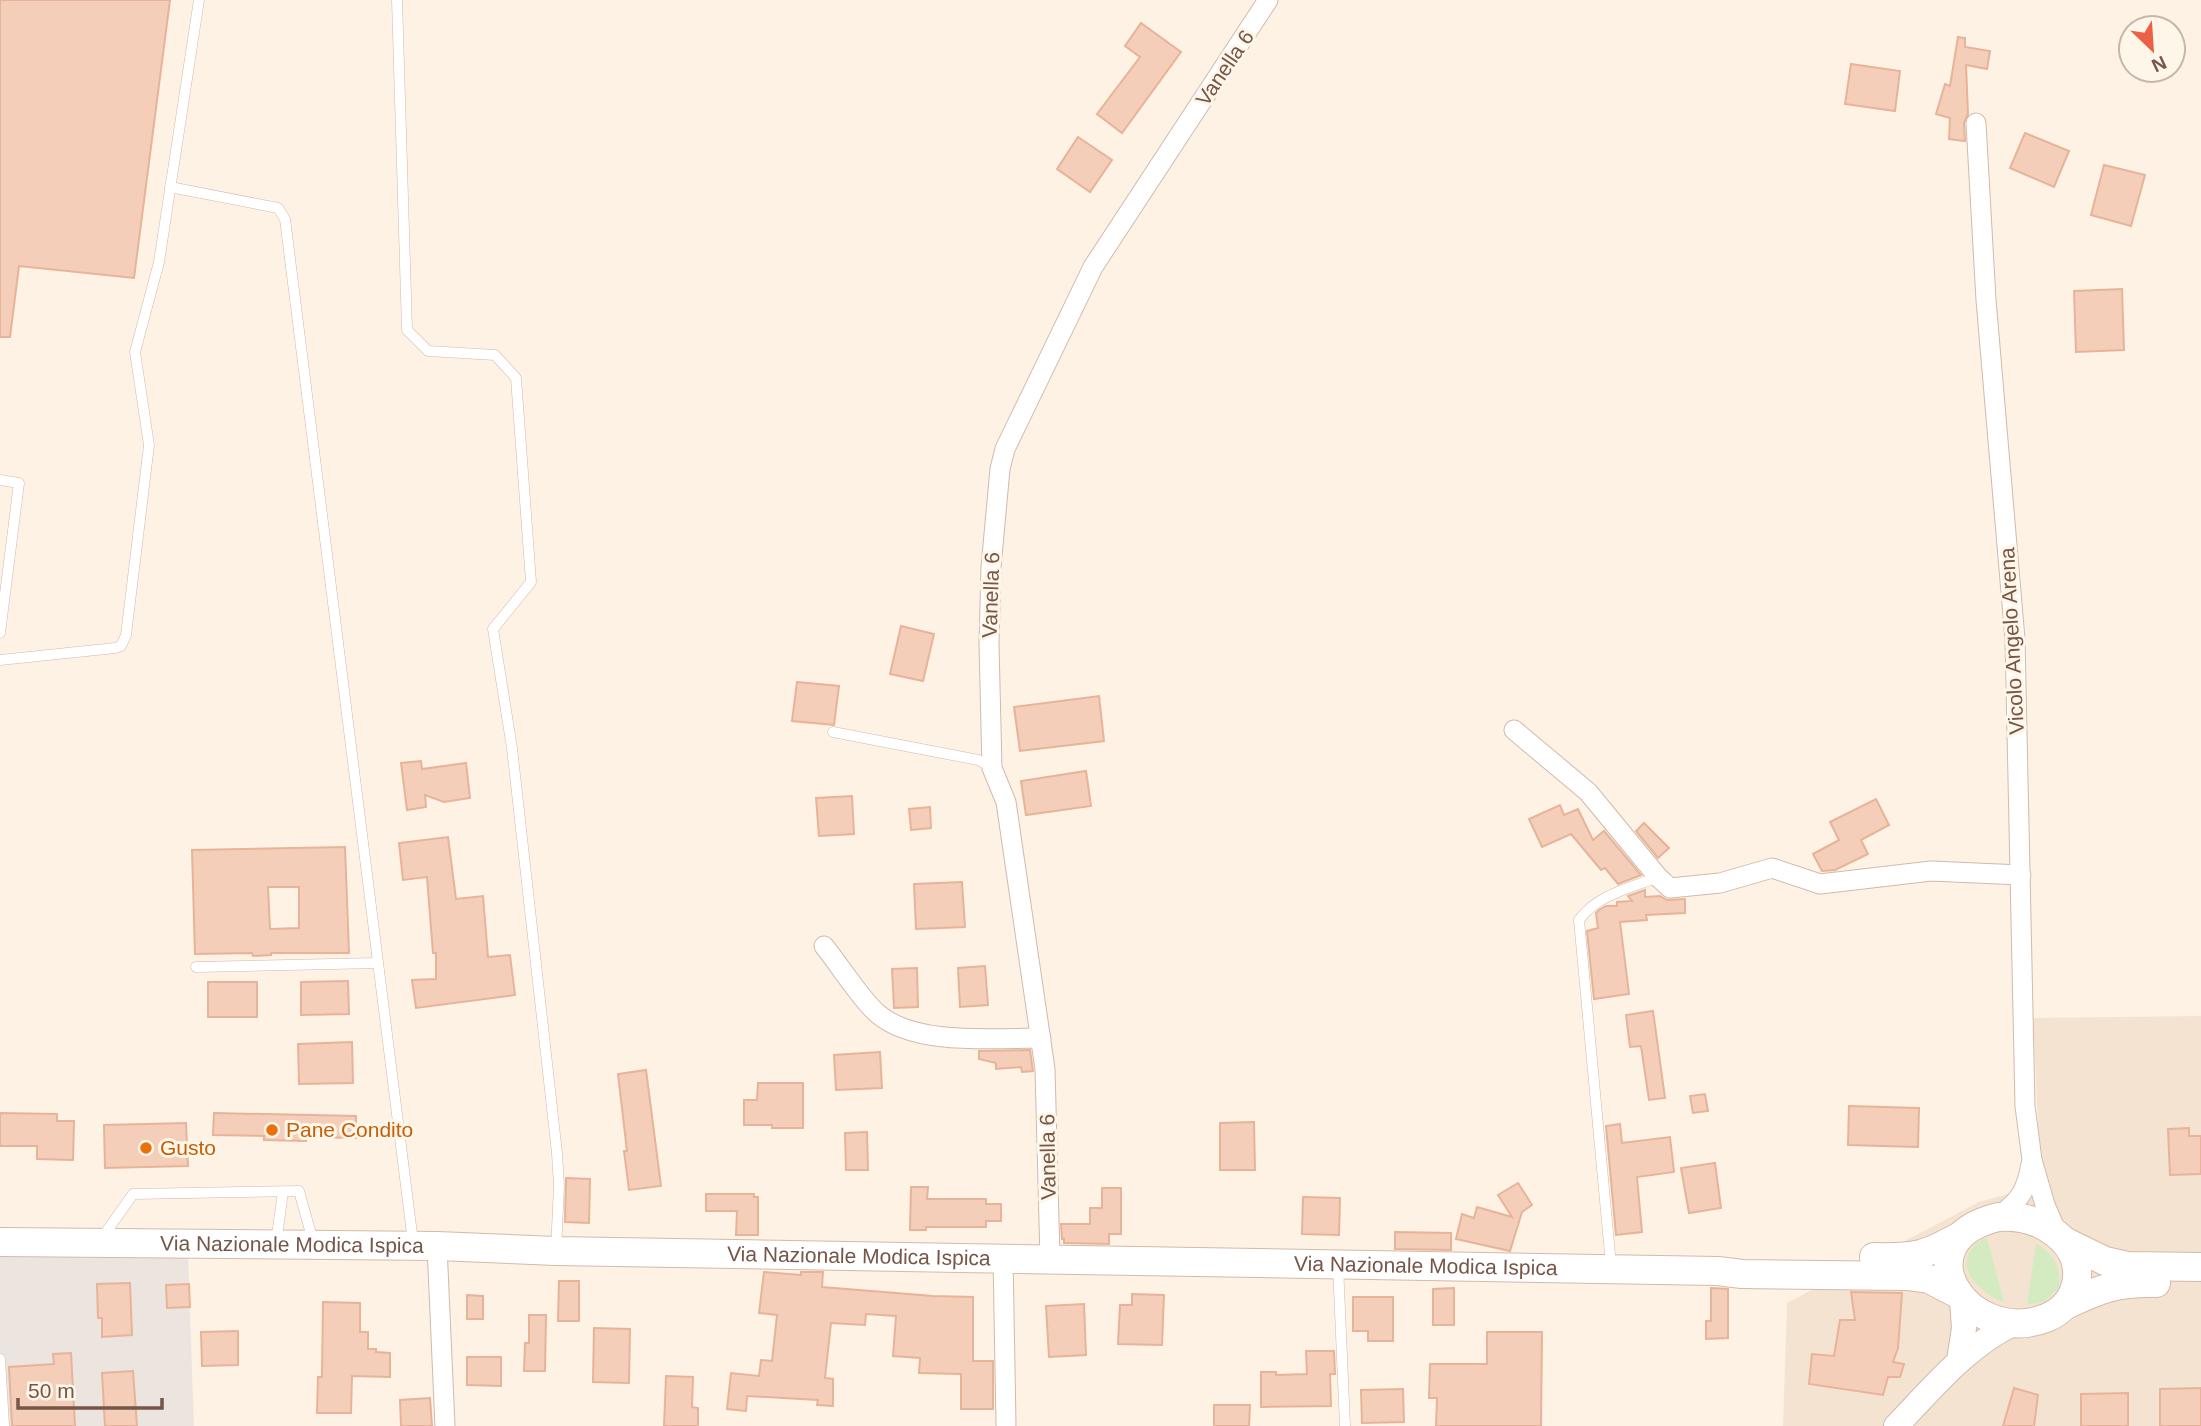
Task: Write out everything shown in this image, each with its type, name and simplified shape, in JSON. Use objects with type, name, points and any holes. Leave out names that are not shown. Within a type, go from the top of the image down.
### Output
[{"type":"main road","points":[[1718,1271],[1834,1257],[1909,1258],[1929,1253],[1973,1226],[1998,1217],[2019,1217],[2035,1221],[2062,1239],[2105,1261],[2127,1266],[2201,1267]]},
{"type":"main road","points":[[1960,1236],[1948,1258],[1949,1271],[1960,1297]]},
{"type":"main road","points":[[2062,1239],[2077,1269],[2077,1286],[2068,1304]]},
{"type":"main road","name":"Via Nazionale Modica Ispica","points":[[0,1242],[425,1246],[556,1251],[1718,1271]]},
{"type":"main road","points":[[1718,1271],[1742,1275],[1908,1276],[1929,1279],[1986,1316],[2015,1324],[2045,1319],[2068,1304],[2104,1287],[2128,1282],[2201,1284]]},
{"type":"street","name":"Vanella 6","points":[[1050,1259],[1045,1069],[1006,802],[992,768],[989,644],[991,567],[1000,469],[1006,449],[1093,267],[1268,0]]},
{"type":"street","name":"Vicolo Angelo Arena","points":[[1976,122],[1986,300],[2015,639],[2025,1106],[2032,1160]]},
{"type":"street","points":[[1514,730],[1588,792],[1670,888],[1720,883],[1772,868],[1820,884],[1931,871],[2021,876]]},
{"type":"street","points":[[824,946],[876,1013],[891,1024],[920,1033],[950,1037],[1041,1038]]},
{"type":"street","points":[[1998,1217],[2014,1205],[2028,1186],[2032,1160]]},
{"type":"street","points":[[2032,1160],[2045,1205],[2062,1239]]},
{"type":"street","points":[[425,1246],[445,1426]]},
{"type":"street","points":[[1003,1257],[1006,1424]]},
{"type":"street","points":[[1959,1361],[1964,1328],[1960,1297]]},
{"type":"street","points":[[1896,1426],[1959,1361],[1995,1332],[2015,1324]]},
{"type":"lane","points":[[0,660],[115,648],[121,646],[126,635],[149,444],[135,352],[159,262],[199,0]]},
{"type":"lane","points":[[397,0],[407,330],[428,351],[495,355],[516,378],[531,582],[493,629],[512,748],[558,1153],[556,1251]]},
{"type":"lane","points":[[170,187],[278,208],[285,219],[377,962],[425,1246]]},
{"type":"lane","points":[[0,480],[19,482],[0,633]]},
{"type":"lane","points":[[833,732],[978,760],[992,768]]},
{"type":"lane","points":[[1612,1269],[1579,920],[1588,907],[1606,897],[1658,877]]},
{"type":"lane","points":[[196,967],[377,962]]},
{"type":"lane","points":[[98,1243],[134,1194],[299,1191],[314,1245]]},
{"type":"lane","points":[[276,1245],[283,1192]]},
{"type":"lane","points":[[1338,1265],[1345,1426]]},
{"type":"lane","points":[[0,1359],[4,1426]]},
{"type":"shaded area","points":[[2201,1016],[2201,1426],[1783,1426],[1787,1303],[1979,1202],[2012,1193],[2039,1144],[2033,1018]]},
{"type":"shaded area","points":[[0,1255],[188,1256],[194,1426],[0,1426]]},
{"type":"green space","points":[[1987,1238],[2004,1302],[1987,1294],[1968,1272],[1968,1255],[1976,1244]]},
{"type":"green space","points":[[2036,1243],[2055,1262],[2059,1273],[2059,1288],[2044,1302],[2027,1305]]},
{"type":"building","points":[[0,0],[170,0],[134,278],[19,266],[10,337],[0,337]]},
{"type":"building","points":[[1141,23],[1181,52],[1122,133],[1097,114],[1140,57],[1125,46]]},
{"type":"building","points":[[1958,37],[1965,38],[1965,47],[1990,51],[1987,69],[1966,65],[1968,114],[1964,123],[1965,141],[1949,139],[1950,118],[1936,114],[1945,84],[1950,86]]},
{"type":"building","points":[[1851,64],[1900,71],[1895,111],[1845,104]]},
{"type":"building","points":[[2025,133],[2069,151],[2054,187],[2010,168]]},
{"type":"building","points":[[1078,137],[1112,160],[1090,192],[1057,169]]},
{"type":"building","points":[[2104,165],[2145,175],[2131,226],[2091,215]]},
{"type":"building","points":[[2122,289],[2124,350],[2076,352],[2074,291]]},
{"type":"building","points":[[901,626],[934,634],[923,681],[890,674]]},
{"type":"building","points":[[797,682],[839,686],[834,725],[792,721]]},
{"type":"building","points":[[1099,696],[1104,741],[1020,751],[1014,707]]},
{"type":"building","points":[[421,761],[422,769],[466,763],[470,798],[444,802],[425,795],[426,807],[407,810],[401,763]]},
{"type":"building","points":[[1086,771],[1091,806],[1026,815],[1021,781]]},
{"type":"building","points":[[852,796],[854,834],[819,836],[816,798]]},
{"type":"building","points":[[1876,799],[1889,825],[1861,840],[1868,854],[1835,870],[1822,871],[1813,854],[1839,840],[1830,822]]},
{"type":"building","points":[[1560,805],[1564,815],[1578,809],[1593,840],[1604,831],[1641,875],[1618,884],[1605,868],[1601,870],[1571,834],[1542,847],[1529,819]]},
{"type":"building","points":[[930,807],[931,828],[911,830],[909,809]]},
{"type":"building","points":[[1644,823],[1669,848],[1658,858],[1636,831]]},
{"type":"building","points":[[448,837],[456,899],[483,896],[488,957],[510,955],[515,995],[416,1008],[412,980],[436,979],[436,953],[433,953],[427,877],[403,880],[399,843]]},
{"type":"building","points":[[345,847],[349,953],[271,953],[253,956],[252,953],[195,954],[192,850]],"holes":[[[268,887],[299,887],[299,928],[270,929]]]},
{"type":"building","points":[[962,882],[965,927],[916,929],[914,884]]},
{"type":"building","points":[[1645,890],[1645,897],[1685,899],[1685,913],[1646,915],[1647,920],[1620,922],[1629,994],[1594,999],[1587,931],[1598,928],[1596,913],[1599,910],[1606,906],[1617,906],[1617,902],[1632,901],[1628,896]]},
{"type":"building","points":[[985,966],[988,1005],[960,1007],[958,968]]},
{"type":"building","points":[[917,968],[918,1007],[894,1008],[892,969]]},
{"type":"building","points":[[348,981],[349,1014],[301,1015],[301,982]]},
{"type":"building","points":[[208,982],[257,982],[257,1017],[208,1017]]},
{"type":"building","points":[[1653,1011],[1665,1098],[1649,1100],[1641,1046],[1630,1047],[1626,1015]]},
{"type":"building","points":[[352,1042],[353,1083],[299,1084],[298,1044]]},
{"type":"building","points":[[1030,1050],[1033,1071],[1022,1072],[1021,1067],[996,1069],[996,1063],[979,1059],[979,1051]]},
{"type":"building","points":[[880,1052],[882,1088],[836,1090],[834,1055]]},
{"type":"building","points":[[646,1070],[661,1186],[629,1190],[618,1074]]},
{"type":"building","points":[[758,1083],[803,1083],[803,1128],[744,1125],[744,1100],[757,1100]]},
{"type":"building","points":[[1705,1094],[1708,1111],[1693,1113],[1690,1096]]},
{"type":"building","points":[[1849,1106],[1919,1108],[1918,1147],[1848,1145]]},
{"type":"building","points":[[0,1113],[57,1114],[57,1121],[74,1121],[73,1160],[37,1159],[37,1146],[0,1146]]},
{"type":"building","points":[[214,1113],[356,1116],[356,1138],[306,1137],[306,1141],[264,1140],[264,1136],[213,1135]]},
{"type":"building","points":[[1254,1122],[1255,1170],[1220,1170],[1220,1123]]},
{"type":"building","points":[[186,1123],[188,1166],[105,1168],[104,1125]]},
{"type":"building","points":[[1620,1124],[1622,1143],[1670,1137],[1674,1172],[1637,1177],[1642,1232],[1616,1235],[1606,1126]]},
{"type":"building","points":[[2189,1128],[2189,1136],[2201,1136],[2201,1174],[2170,1175],[2168,1129]]},
{"type":"building","points":[[867,1132],[868,1170],[846,1170],[845,1133]]},
{"type":"building","points":[[1715,1163],[1721,1208],[1689,1213],[1681,1168]]},
{"type":"building","points":[[566,1178],[590,1179],[589,1223],[565,1222]]},
{"type":"building","points":[[1518,1183],[1532,1205],[1522,1212],[1510,1251],[1456,1239],[1462,1214],[1474,1218],[1477,1207],[1512,1217],[1498,1195]]},
{"type":"building","points":[[911,1187],[928,1187],[927,1199],[986,1199],[986,1204],[1001,1204],[1001,1221],[986,1221],[986,1227],[926,1227],[926,1230],[910,1230]]},
{"type":"building","points":[[1102,1188],[1121,1188],[1121,1234],[1109,1234],[1109,1244],[1064,1243],[1061,1224],[1090,1224],[1090,1208],[1102,1208]]},
{"type":"building","points":[[706,1194],[754,1194],[754,1197],[758,1197],[758,1235],[736,1235],[737,1211],[706,1211]]},
{"type":"building","points":[[1303,1197],[1340,1198],[1339,1235],[1302,1234]]},
{"type":"building","points":[[1395,1232],[1451,1233],[1451,1250],[1395,1249]]},
{"type":"building","points":[[764,1272],[801,1275],[801,1272],[823,1272],[822,1287],[973,1297],[973,1361],[993,1361],[993,1409],[961,1409],[961,1374],[919,1373],[920,1358],[893,1356],[896,1316],[866,1314],[865,1325],[831,1323],[825,1378],[833,1379],[833,1406],[817,1405],[818,1400],[747,1396],[746,1411],[727,1409],[731,1373],[759,1376],[761,1360],[772,1361],[777,1315],[759,1313]]},
{"type":"building","points":[[559,1281],[579,1281],[579,1321],[558,1321]]},
{"type":"building","points":[[130,1283],[132,1335],[102,1337],[102,1318],[98,1318],[97,1284]]},
{"type":"building","points":[[189,1284],[190,1307],[167,1308],[166,1285]]},
{"type":"building","points":[[1454,1288],[1454,1325],[1433,1325],[1433,1289]]},
{"type":"building","points":[[1711,1288],[1728,1289],[1728,1338],[1706,1339],[1706,1321],[1711,1321]]},
{"type":"building","points":[[1851,1292],[1902,1293],[1898,1348],[1893,1362],[1904,1364],[1900,1377],[1888,1377],[1883,1395],[1809,1384],[1812,1354],[1834,1356],[1840,1320],[1855,1320]]},
{"type":"building","points":[[1132,1294],[1164,1295],[1162,1345],[1118,1344],[1120,1305],[1132,1305]]},
{"type":"building","points":[[467,1295],[483,1296],[483,1319],[467,1319]]},
{"type":"building","points":[[1353,1297],[1393,1297],[1393,1341],[1368,1341],[1368,1331],[1353,1331]]},
{"type":"building","points":[[323,1302],[360,1303],[360,1332],[368,1332],[368,1349],[390,1353],[390,1377],[352,1376],[351,1413],[317,1413],[318,1377],[322,1377]]},
{"type":"building","points":[[1084,1304],[1086,1355],[1049,1357],[1046,1306]]},
{"type":"building","points":[[529,1315],[546,1315],[545,1371],[524,1371],[525,1343],[529,1343]]},
{"type":"building","points":[[594,1328],[630,1329],[629,1383],[593,1382]]},
{"type":"building","points":[[238,1331],[238,1365],[202,1366],[201,1332]]},
{"type":"building","points":[[1487,1332],[1542,1332],[1541,1426],[1436,1426],[1437,1398],[1429,1398],[1430,1364],[1487,1364]]},
{"type":"building","points":[[1306,1351],[1334,1351],[1335,1374],[1330,1374],[1331,1406],[1261,1407],[1261,1372],[1276,1372],[1276,1375],[1307,1374]]},
{"type":"building","points":[[71,1353],[75,1426],[12,1426],[9,1367],[54,1364],[53,1354]]},
{"type":"building","points":[[467,1357],[501,1357],[501,1386],[467,1385]]},
{"type":"building","points":[[133,1371],[137,1426],[105,1426],[102,1373]]},
{"type":"building","points":[[666,1376],[693,1377],[692,1407],[698,1408],[698,1426],[664,1426]]},
{"type":"building","points":[[2014,1388],[2038,1395],[2034,1426],[2003,1426]]},
{"type":"building","points":[[2201,1388],[2201,1426],[2160,1426],[2160,1389]]},
{"type":"building","points":[[1403,1389],[1404,1422],[1362,1423],[1361,1390]]},
{"type":"building","points":[[2128,1393],[2128,1426],[2081,1426],[2081,1394]]},
{"type":"building","points":[[430,1398],[432,1426],[401,1426],[400,1400]]},
{"type":"building","points":[[1214,1405],[1250,1405],[1249,1426],[1214,1426]]},
{"type":"place","name":"Pane Condito","points":[[272,1130]]},
{"type":"place","name":"Gusto","points":[[146,1148]]}]
